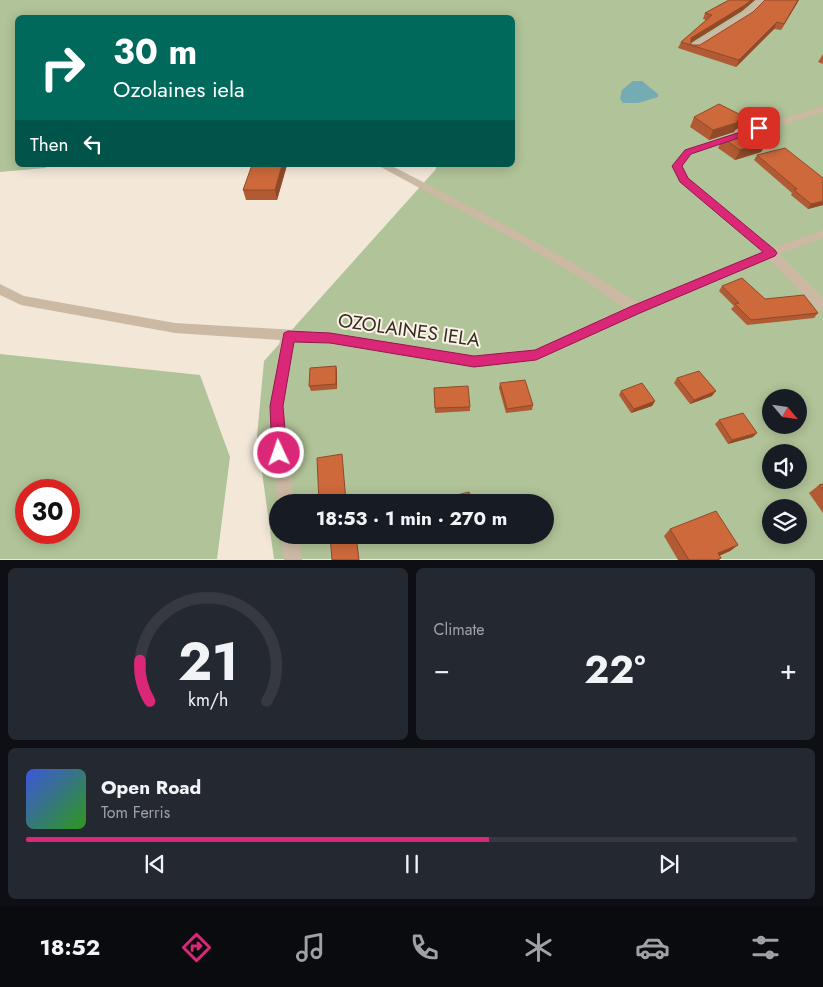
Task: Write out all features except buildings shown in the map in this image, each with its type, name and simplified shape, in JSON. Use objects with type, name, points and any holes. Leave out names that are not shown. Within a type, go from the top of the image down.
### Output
[{"type":"street","points":[[693,48],[746,15],[762,0]]},
{"type":"street","points":[[823,109],[688,152],[677,166],[684,180],[771,253],[823,306]]},
{"type":"street","points":[[386,167],[523,239],[587,276],[636,309]]},
{"type":"street","name":"OZOLAINES IELA","points":[[0,289],[21,300],[175,328],[330,338],[474,361],[536,355],[636,309],[771,253],[823,234]]},
{"type":"street","points":[[285,494],[279,453],[277,406],[288,336]]},
{"type":"street","points":[[291,544],[293,560]]},
{"type":"green space","points":[[0,0],[823,0],[823,559],[274,559],[272,544],[554,544],[554,494],[269,494],[269,523],[257,436],[264,361],[436,167],[515,167],[515,15],[15,15],[15,167],[46,167],[0,172]]},
{"type":"green space","points":[[0,354],[200,375],[230,457],[217,559],[0,559]]},
{"type":"water","points":[[633,81],[642,81],[658,94],[658,97],[638,103],[623,103],[620,99],[622,90]]},
{"type":"route","points":[[279,453],[277,406],[288,336],[330,338],[474,361],[536,355],[636,309],[771,253],[684,180],[677,166],[688,152],[759,128]]}]
